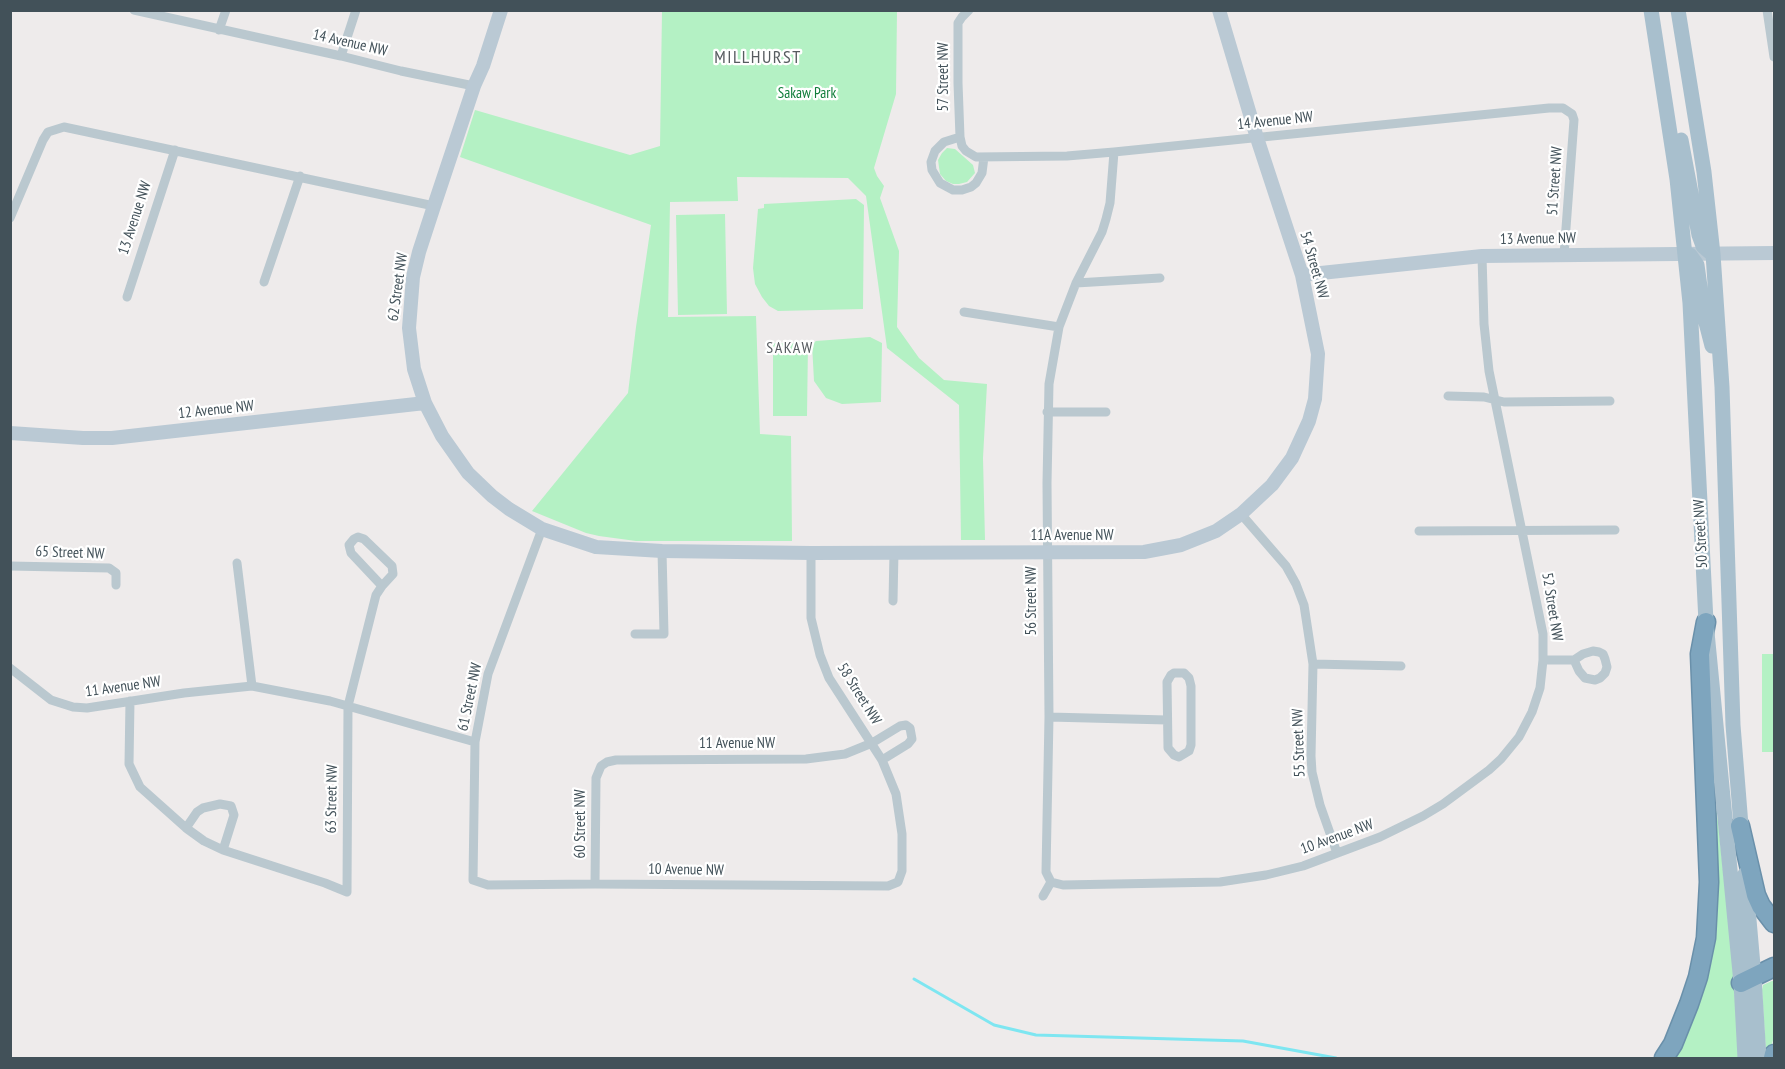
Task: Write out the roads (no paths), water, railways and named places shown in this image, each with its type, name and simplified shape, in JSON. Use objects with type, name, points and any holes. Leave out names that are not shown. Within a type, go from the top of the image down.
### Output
[{"type":"highway","points":[[1664,1059],[1673,1044],[1695,986],[1707,926],[1709,882],[1700,654],[1706,622]]},
{"type":"highway","points":[[1740,826],[1756,895],[1774,923]]},
{"type":"highway","points":[[1747,980],[1774,968]]},
{"type":"highway","points":[[1773,1059],[1774,1054]]},
{"type":"main road","name":"50 Street NW","points":[[1651,10],[1677,179],[1685,254],[1694,355],[1706,622],[1747,980],[1759,1059]]},
{"type":"main road","name":"50 Street NW","points":[[1678,10],[1704,172],[1713,254],[1722,387],[1731,681],[1747,980],[1744,1059]]},
{"type":"main road","points":[[1664,95],[1678,127],[1699,235],[1703,246],[1713,254]]},
{"type":"main road","points":[[1685,254],[1690,255],[1697,265],[1704,315],[1722,387]]},
{"type":"street","name":"14 Avenue NW","points":[[134,10],[474,86]]},
{"type":"street","points":[[219,30],[226,10]]},
{"type":"street","points":[[341,56],[356,10]]},
{"type":"street","name":"62 Street NW","points":[[501,10],[417,260],[413,277],[409,328],[413,362],[425,403],[442,436],[468,473],[508,509],[542,529]]},
{"type":"street","name":"54 Street NW","points":[[1219,10],[1257,138],[1302,276],[1318,354],[1315,399],[1308,422],[1292,458],[1272,485],[1242,514]]},
{"type":"street","points":[[1767,10],[1774,57]]},
{"type":"street","name":"57 Street NW","points":[[960,138],[958,23],[965,14]]},
{"type":"street","name":"14 Avenue NW","points":[[980,157],[1067,156],[1549,108],[1568,110]]},
{"type":"street","name":"51 Street NW","points":[[1564,255],[1574,126],[1572,114],[1568,110]]},
{"type":"street","points":[[10,218],[48,132],[63,127],[434,206]]},
{"type":"street","points":[[960,138],[964,148],[980,157],[982,173],[971,187],[953,190],[945,187],[934,174],[932,158],[940,146],[960,138]]},
{"type":"street","name":"13 Avenue NW","points":[[126,297],[175,150]]},
{"type":"street","name":"56 Street NW","points":[[1051,882],[1046,872],[1049,717],[1047,412],[1049,384],[1059,327],[1076,283],[1102,232],[1106,219],[1110,203],[1114,152]]},
{"type":"street","points":[[264,282],[300,176]]},
{"type":"street","name":"13 Avenue NW","points":[[1302,276],[1482,256],[1774,254]]},
{"type":"street","name":"52 Street NW","points":[[1482,256],[1484,324],[1494,399],[1543,634],[1543,660],[1574,660]]},
{"type":"street","points":[[1076,283],[1160,278]]},
{"type":"street","points":[[964,312],[1059,327]]},
{"type":"street","points":[[1448,396],[1484,397],[1504,402],[1610,401]]},
{"type":"street","name":"12 Avenue NW","points":[[10,433],[112,438],[425,403]]},
{"type":"street","points":[[1047,412],[1106,412]]},
{"type":"street","name":"11A Avenue NW","points":[[542,529],[596,547],[662,551],[1144,552],[1181,545],[1216,531],[1242,514]]},
{"type":"street","name":"55 Street NW","points":[[1242,514],[1286,566],[1304,606],[1313,664],[1312,772],[1320,805],[1337,854]]},
{"type":"street","name":"61 Street NW","points":[[473,880],[475,742],[488,674],[542,529]]},
{"type":"street","points":[[1419,531],[1615,530]]},
{"type":"street","points":[[348,706],[376,595],[393,574],[392,566],[364,539],[354,538],[349,545],[351,553],[381,586]]},
{"type":"street","points":[[635,634],[664,634],[662,551]]},
{"type":"street","points":[[893,602],[894,552]]},
{"type":"street","name":"58 Street NW","points":[[811,553],[811,618],[820,655],[829,678],[882,760],[896,794],[902,834],[902,871],[898,882]]},
{"type":"street","points":[[237,563],[252,686]]},
{"type":"street","name":"65 Street NW","points":[[10,566],[109,568],[116,573],[116,585]]},
{"type":"street","name":"10 Avenue NW","points":[[1051,882],[1063,885],[1220,882],[1243,879],[1285,871],[1380,837],[1423,816],[1495,765],[1510,748],[1530,718],[1540,688],[1543,660]]},
{"type":"street","points":[[1313,664],[1401,666]]},
{"type":"street","name":"11 Avenue NW","points":[[10,668],[51,700],[73,707],[87,708],[252,686],[348,706],[475,742]]},
{"type":"street","points":[[1174,673],[1184,673],[1189,678],[1191,686],[1191,746],[1185,755],[1179,757],[1174,755],[1168,748],[1167,720],[1167,682],[1174,673]]},
{"type":"street","points":[[130,701],[129,764],[140,787],[186,828],[204,841],[223,850],[234,814],[231,806],[220,804],[203,808],[186,828]]},
{"type":"street","name":"63 Street NW","points":[[223,850],[347,892],[348,706]]},
{"type":"street","points":[[1049,717],[1167,720]]},
{"type":"street","name":"58 Street NW","points":[[872,743],[900,726],[906,725],[910,728],[912,739],[908,744],[882,760]]},
{"type":"street","name":"11 Avenue NW","points":[[601,766],[616,760],[806,759],[845,754],[872,743]]},
{"type":"street","name":"60 Street NW","points":[[595,884],[596,778],[601,766]]},
{"type":"street","name":"10 Avenue NW","points":[[473,880],[488,885],[888,886],[898,882]]},
{"type":"street","points":[[1043,896],[1051,882]]},
{"type":"waterway","points":[[914,979],[994,1025],[1036,1035],[1243,1041],[1336,1058]]},
{"type":"district","name":"MILLHURST","points":[[758,58]]},
{"type":"district","name":"SAKAW","points":[[790,348]]},
{"type":"park label","name":"Sakaw Park","points":[[807,94]]}]
